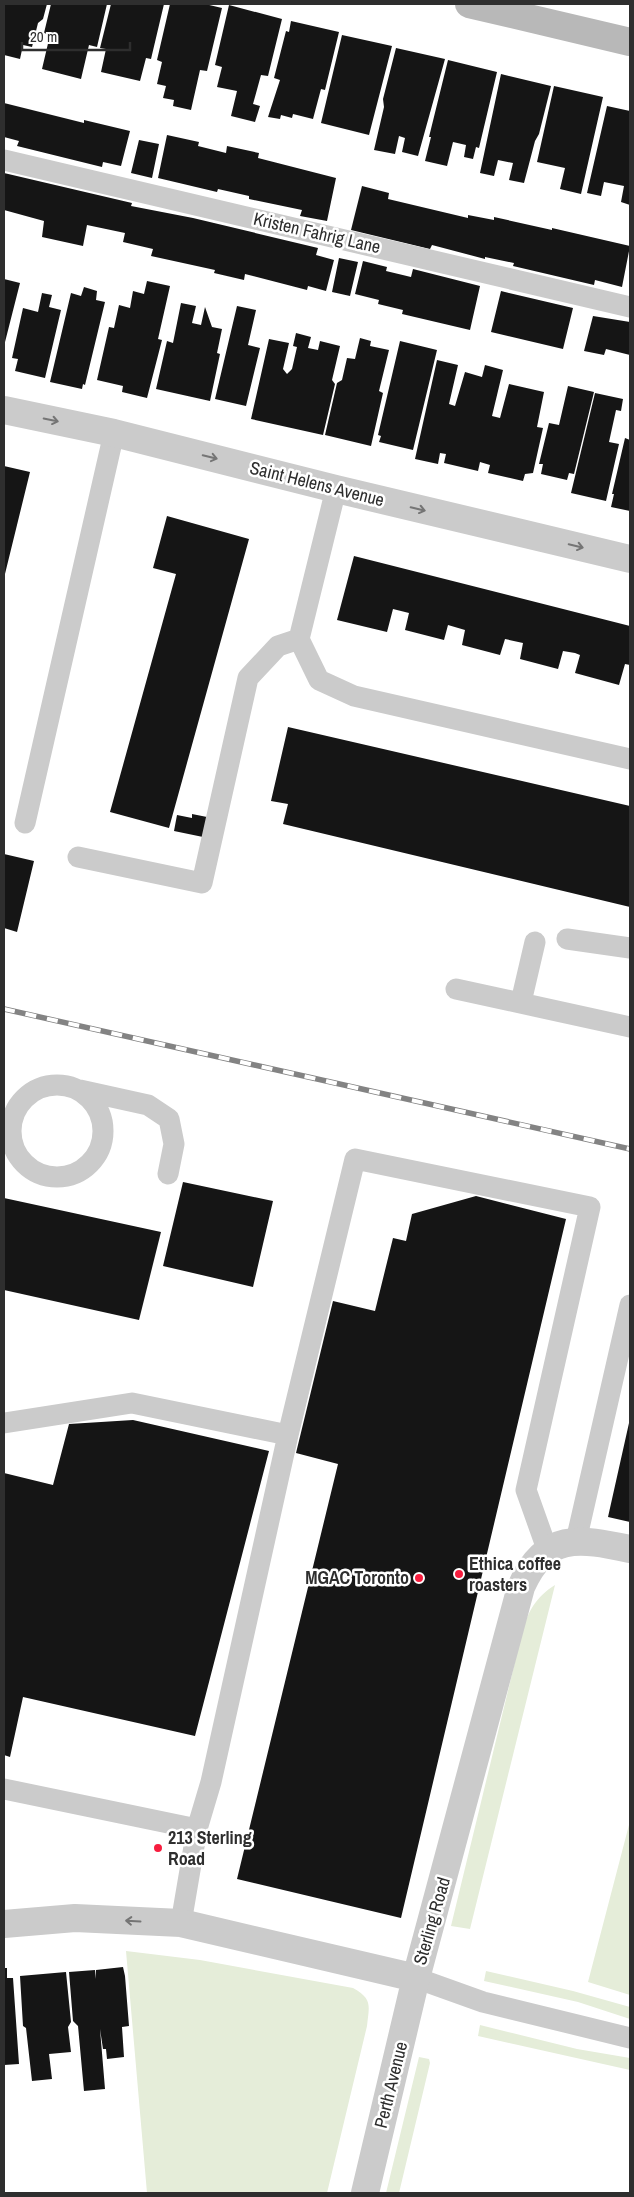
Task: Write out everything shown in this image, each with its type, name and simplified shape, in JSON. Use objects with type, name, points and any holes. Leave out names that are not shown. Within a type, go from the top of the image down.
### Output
[{"type":"street","points":[[469,4],[630,42]]},
{"type":"street","name":"Saint Helens Avenue","points":[[4,410],[114,433],[336,489],[630,559]]},
{"type":"street","points":[[547,1550],[576,1541],[630,1549]]},
{"type":"street","name":"Sterling Road","points":[[4,1924],[75,1918],[181,1923],[416,1978],[521,1587],[534,1562],[547,1550]]},
{"type":"street","name":"Perth Avenue","points":[[365,2193],[416,1978]]},
{"type":"lane","name":"Kristen Fahrig Lane","points":[[4,160],[630,307]]},
{"type":"lane","points":[[25,823],[114,433]]},
{"type":"lane","points":[[336,489],[299,638],[319,680],[354,696],[630,759]]},
{"type":"lane","points":[[78,857],[202,883],[248,678],[278,646],[299,638]]},
{"type":"lane","points":[[567,940],[630,948]]},
{"type":"lane","points":[[522,1002],[535,942]]},
{"type":"lane","points":[[456,989],[630,1027]]},
{"type":"lane","points":[[80,1090],[92,1099],[100,1112],[104,1128],[102,1144],[95,1158],[85,1168],[72,1175],[58,1178],[44,1175],[12,1158],[11,1130],[14,1114],[22,1101],[34,1090],[49,1085],[64,1085],[148,1105],[169,1119],[174,1144],[168,1174]]},
{"type":"lane","points":[[181,1923],[196,1829],[213,1773],[288,1435],[355,1159],[590,1207],[526,1490],[547,1550]]},
{"type":"lane","points":[[576,1541],[630,1305]]},
{"type":"lane","points":[[4,1423],[132,1403],[288,1435]]},
{"type":"lane","points":[[4,1789],[196,1829]]},
{"type":"lane","points":[[416,1978],[483,2002],[630,2038]]},
{"type":"green space","points":[[555,1585],[470,1929],[451,1926],[524,1625],[534,1605],[543,1594]]},
{"type":"green space","points":[[630,1821],[630,1995],[588,1982]]},
{"type":"green space","points":[[126,1951],[200,1960],[353,1988],[364,1996],[369,2008],[367,2026],[327,2193],[147,2193]]},
{"type":"green space","points":[[486,1971],[573,1991],[630,2007],[630,2019],[578,2002],[484,1981]]},
{"type":"green space","points":[[480,2025],[577,2049],[630,2058],[630,2070],[478,2036]]},
{"type":"green space","points":[[419,2057],[429,2059],[430,2063],[399,2193],[386,2193]]},
{"type":"building","points":[[4,4],[47,4],[43,19],[38,23],[32,47],[23,45],[20,59],[4,55]]},
{"type":"building","points":[[51,4],[107,4],[97,47],[89,45],[81,79],[42,69],[50,35],[44,33]]},
{"type":"building","points":[[111,4],[164,4],[151,59],[146,58],[140,81],[101,72],[106,49],[100,48]]},
{"type":"building","points":[[170,4],[205,4],[222,8],[207,71],[200,70],[191,110],[173,106],[174,100],[163,98],[166,86],[157,84],[162,62],[157,60]]},
{"type":"building","points":[[229,5],[282,19],[268,76],[261,75],[253,104],[260,106],[255,122],[231,116],[237,91],[217,87],[222,67],[215,65]]},
{"type":"building","points":[[291,21],[339,32],[325,90],[321,89],[313,119],[293,114],[292,118],[281,115],[280,119],[268,117],[280,80],[274,78],[286,31],[289,32]]},
{"type":"building","points":[[342,35],[392,46],[369,135],[321,123]]},
{"type":"building","points":[[396,48],[445,59],[418,156],[402,152],[405,138],[399,136],[395,154],[374,150],[384,107],[383,99]]},
{"type":"building","points":[[448,60],[497,72],[479,148],[476,147],[473,159],[464,157],[466,145],[453,142],[447,166],[425,161]]},
{"type":"building","points":[[501,74],[551,86],[524,183],[509,180],[513,163],[498,160],[494,176],[480,173]]},
{"type":"building","points":[[554,86],[603,97],[581,194],[560,189],[565,168],[537,162]]},
{"type":"building","points":[[4,103],[84,123],[84,120],[130,131],[121,166],[103,162],[102,167],[17,146],[19,141],[4,137]]},
{"type":"building","points":[[607,106],[630,111],[630,205],[621,202],[624,186],[604,182],[601,196],[587,193]]},
{"type":"building","points":[[167,135],[199,142],[198,146],[226,153],[227,146],[259,153],[258,158],[336,178],[327,221],[300,216],[302,210],[249,199],[249,196],[218,189],[217,192],[158,178]]},
{"type":"building","points":[[139,140],[159,144],[152,178],[131,173]]},
{"type":"building","points":[[4,173],[132,203],[131,206],[193,218],[318,248],[316,255],[334,260],[326,291],[308,286],[307,290],[245,274],[244,280],[214,273],[215,270],[151,256],[153,249],[123,242],[125,233],[87,225],[83,246],[42,237],[44,221],[4,210]]},
{"type":"building","points":[[362,186],[389,193],[388,199],[468,218],[468,215],[494,220],[494,217],[630,246],[622,287],[595,280],[594,285],[513,266],[514,263],[485,257],[485,259],[432,245],[430,249],[351,230]]},
{"type":"building","points":[[339,258],[358,262],[350,296],[332,292]]},
{"type":"building","points":[[363,261],[387,267],[386,271],[411,277],[413,269],[480,286],[470,330],[402,314],[403,310],[378,304],[379,300],[355,294]]},
{"type":"building","points":[[4,279],[20,283],[4,346]]},
{"type":"building","points":[[147,281],[170,286],[158,339],[162,340],[147,398],[122,392],[123,386],[97,380],[109,327],[114,328],[119,305],[130,308],[133,291],[144,294]]},
{"type":"building","points":[[84,287],[97,291],[96,300],[105,302],[85,385],[83,384],[82,389],[50,382],[71,293],[81,296]]},
{"type":"building","points":[[501,291],[573,308],[563,349],[491,332]]},
{"type":"building","points":[[42,293],[52,295],[49,307],[61,310],[45,378],[15,371],[18,359],[12,358],[23,308],[38,312]]},
{"type":"building","points":[[181,303],[196,306],[192,323],[201,325],[205,307],[212,327],[222,329],[217,353],[220,354],[210,401],[156,389],[167,341],[173,343]]},
{"type":"building","points":[[237,306],[256,310],[248,345],[260,348],[246,406],[215,399]]},
{"type":"building","points":[[593,316],[630,322],[630,355],[606,349],[604,355],[584,351]]},
{"type":"building","points":[[296,333],[311,337],[308,348],[318,350],[320,341],[340,346],[332,380],[335,384],[323,435],[251,419],[269,339],[289,343],[283,369],[287,374],[292,369],[297,347],[293,346]]},
{"type":"building","points":[[360,338],[371,341],[370,346],[389,350],[379,391],[383,393],[371,446],[325,435],[337,383],[342,380],[347,358],[355,359]]},
{"type":"building","points":[[400,341],[437,350],[413,450],[379,442],[381,436],[378,435]]},
{"type":"building","points":[[437,360],[458,365],[449,404],[455,406],[465,372],[482,377],[485,365],[503,370],[492,416],[500,418],[509,384],[544,392],[537,427],[543,428],[533,473],[525,474],[523,481],[488,473],[490,465],[480,462],[478,471],[444,463],[446,454],[440,453],[438,464],[415,459]]},
{"type":"building","points":[[568,386],[594,392],[574,474],[569,473],[567,480],[541,474],[543,464],[539,464],[549,423],[559,425]]},
{"type":"building","points":[[595,393],[623,399],[621,411],[616,410],[609,442],[619,444],[606,501],[571,493]]},
{"type":"building","points":[[625,438],[630,440],[630,511],[611,507],[614,494],[612,494]]},
{"type":"building","points":[[4,466],[30,472],[4,578]]},
{"type":"building","points":[[167,516],[249,539],[169,828],[110,812],[176,574],[153,568]]},
{"type":"building","points":[[354,556],[630,626],[630,665],[625,664],[619,685],[575,673],[580,655],[575,653],[563,651],[558,669],[520,659],[523,643],[505,639],[500,655],[462,645],[465,630],[448,625],[444,640],[405,630],[409,613],[393,609],[387,632],[337,620]]},
{"type":"building","points":[[288,727],[630,806],[630,907],[283,824],[288,804],[271,801]]},
{"type":"building","points":[[192,814],[207,817],[203,837],[174,831],[177,815],[192,818]]},
{"type":"building","points":[[4,854],[34,861],[17,932],[4,928]]},
{"type":"building","points":[[183,1182],[273,1201],[253,1287],[163,1266]]},
{"type":"building","points":[[476,1196],[566,1219],[401,1918],[237,1879],[338,1464],[296,1453],[333,1301],[375,1311],[393,1238],[406,1241],[412,1214]]},
{"type":"building","points":[[4,1198],[161,1232],[139,1320],[4,1290]]},
{"type":"building","points":[[133,1420],[269,1451],[195,1736],[23,1697],[10,1757],[4,1755],[4,1473],[53,1485],[69,1424]]},
{"type":"building","points":[[630,1423],[630,1522],[608,1517]]},
{"type":"building","points":[[123,1967],[129,2026],[122,2027],[124,2057],[107,2059],[106,2049],[103,2049],[100,2029],[105,2089],[84,2091],[78,2026],[73,2021],[69,1972],[95,1970],[95,1979],[96,1970]]},
{"type":"building","points":[[4,1968],[7,1968],[7,1978],[13,1978],[19,2064],[4,2065]]},
{"type":"building","points":[[66,1972],[71,2022],[68,2027],[71,2052],[49,2054],[52,2079],[32,2081],[26,2028],[23,2026],[20,1976]]},
{"type":"railway","points":[[4,1009],[630,1149]]},
{"type":"place","name":"Ethica coffee roasters","points":[[459,1574]]},
{"type":"place","name":"MGAC Toronto","points":[[419,1578]]},
{"type":"place","name":"213 Sterling Road","points":[[158,1848]]}]
